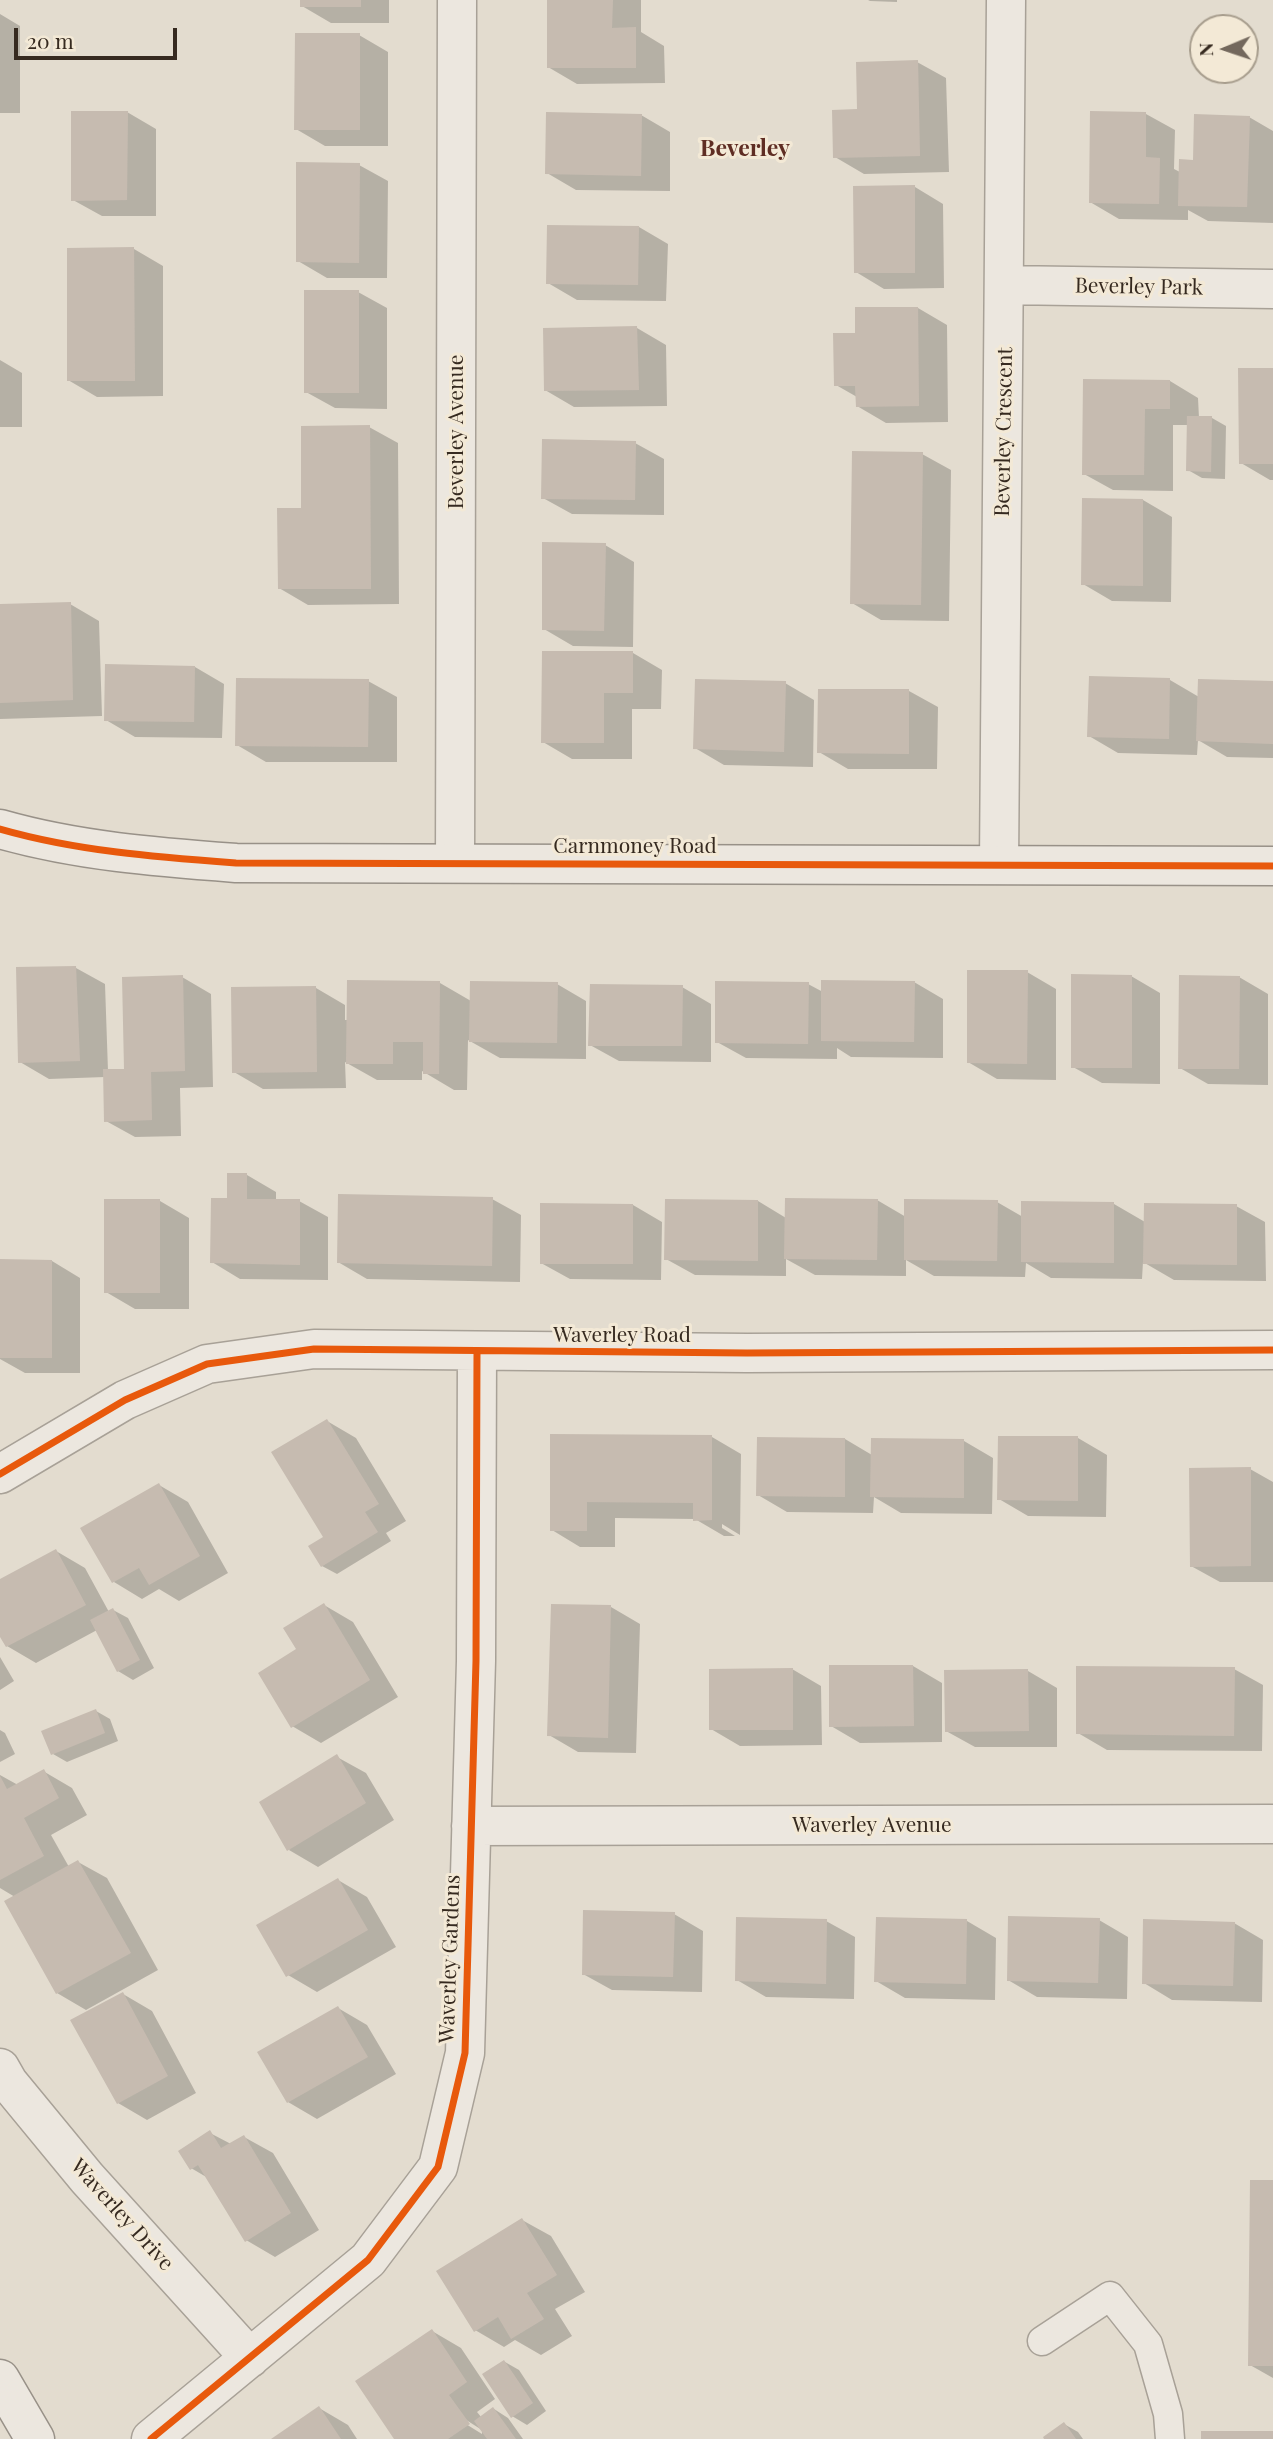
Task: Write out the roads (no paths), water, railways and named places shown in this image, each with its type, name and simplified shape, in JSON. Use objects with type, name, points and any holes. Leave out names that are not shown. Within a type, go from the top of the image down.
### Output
[{"type":"street","name":"Beverley Avenue","points":[[455,863],[457,0]]},
{"type":"street","name":"Beverley Crescent","points":[[999,864],[1006,285],[1006,0]]},
{"type":"street","name":"Beverley Park","points":[[1006,285],[1273,289]]},
{"type":"street","name":"Carnmoney Road","points":[[0,829],[128,854],[236,863],[1273,866]]},
{"type":"street","name":"Waverley Road","points":[[0,1474],[125,1400],[207,1364],[314,1349],[761,1353],[1273,1350]]},
{"type":"street","name":"Waverley Gardens","points":[[151,2439],[368,2260],[438,2167],[465,2053],[476,1648],[477,1352]]},
{"type":"street","name":"Waverley Avenue","points":[[471,1826],[1273,1824]]},
{"type":"street","name":"Waverley Drive","points":[[0,2068],[8,2082],[87,2178],[250,2358]]},
{"type":"street","points":[[0,2379],[35,2439]]},
{"type":"lane","points":[[1042,2341],[1110,2296],[1148,2344],[1168,2414],[1170,2439]]},
{"type":"district","name":"Beverley","points":[[745,149]]}]
